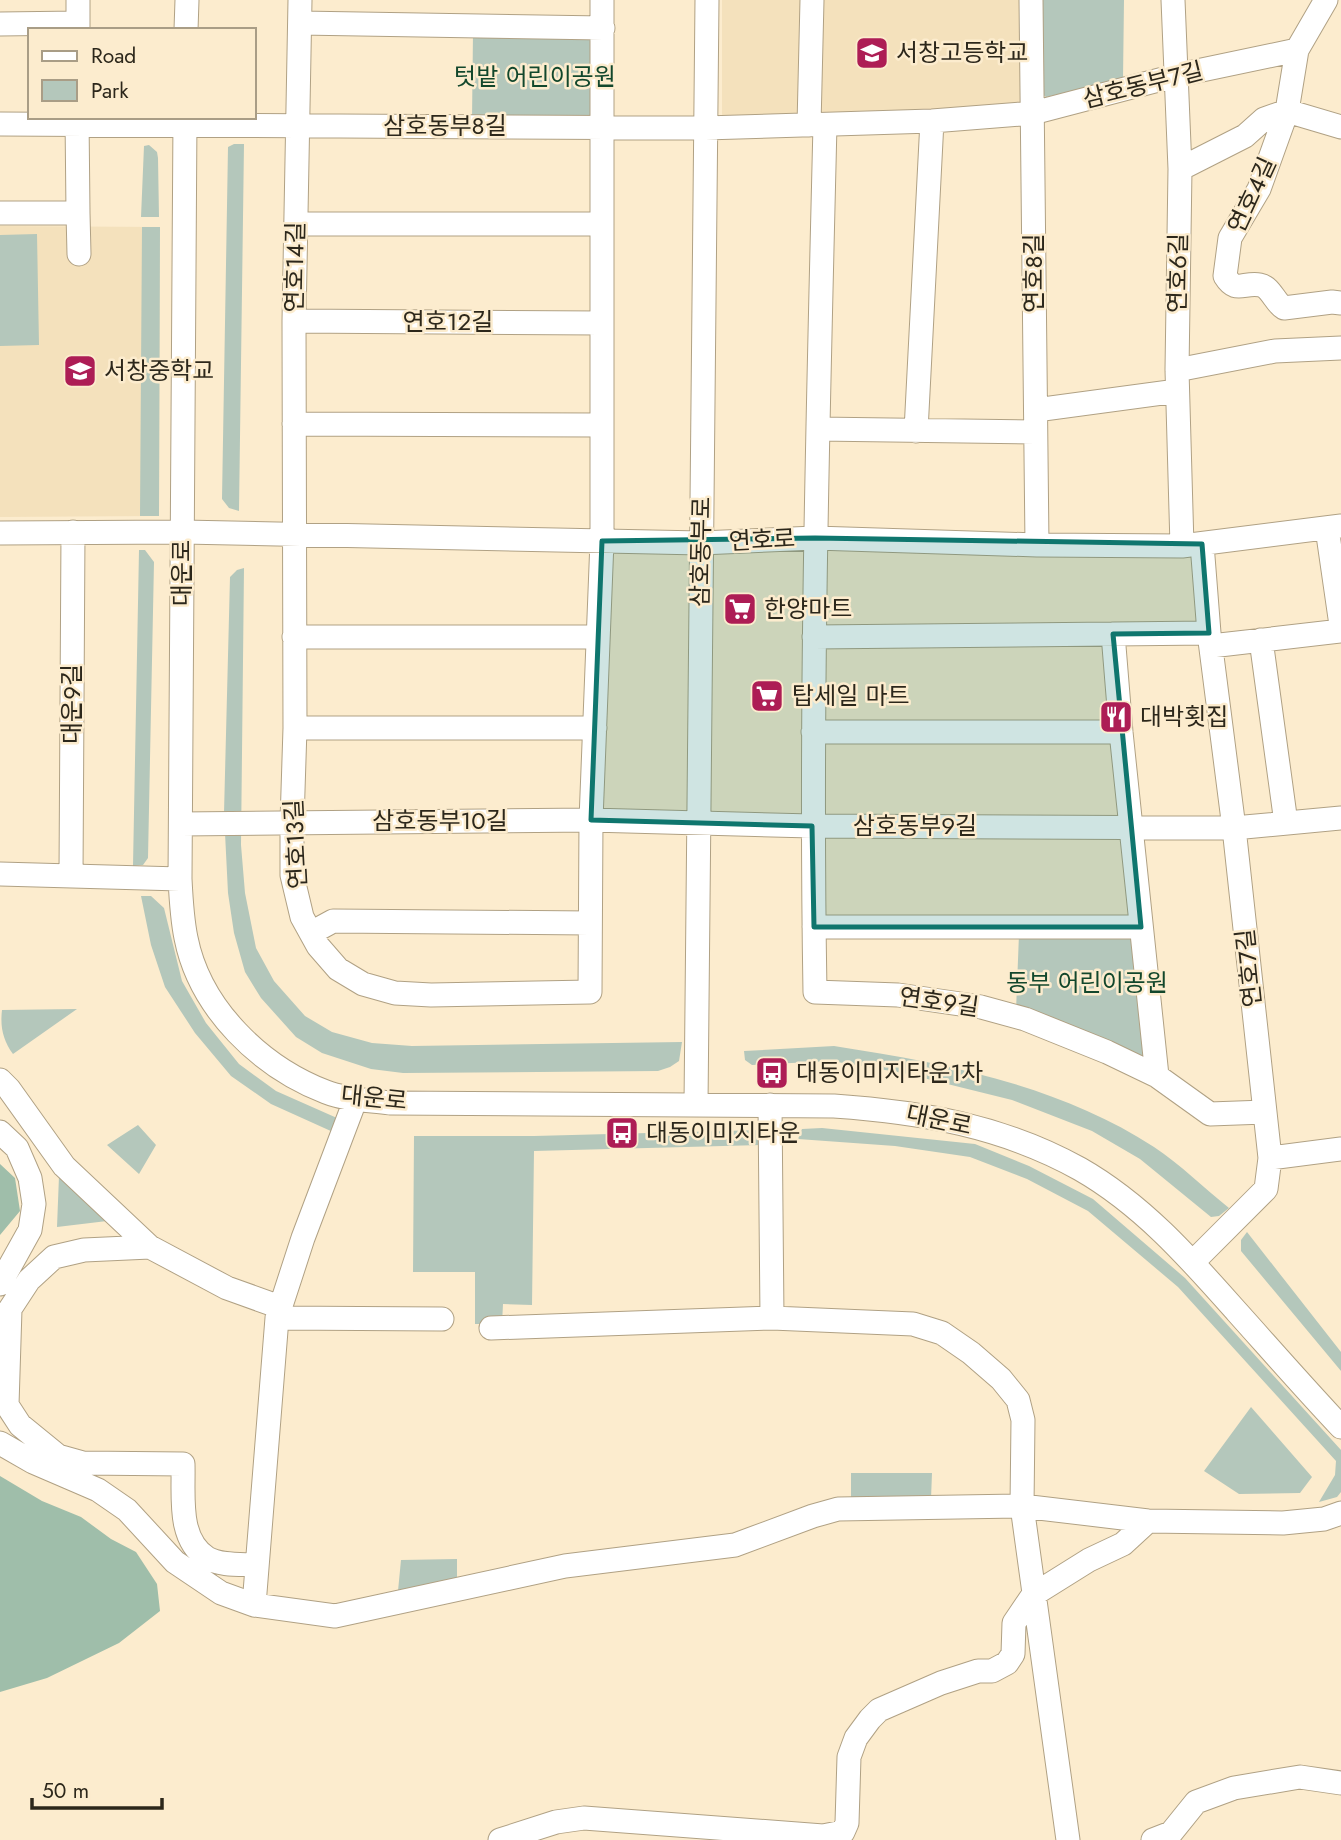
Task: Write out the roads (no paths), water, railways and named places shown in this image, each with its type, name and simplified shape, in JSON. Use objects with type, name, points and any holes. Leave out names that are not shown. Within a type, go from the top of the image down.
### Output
[{"type":"street","points":[[186,28],[187,0]]},
{"type":"street","points":[[310,933],[333,921],[590,923],[601,541],[602,0]]},
{"type":"street","name":"삼호동부로","points":[[696,1105],[707,0]]},
{"type":"street","name":"연호9길","points":[[813,0],[817,125],[818,429],[812,826],[815,992],[898,995],[981,1007],[1025,1019],[1074,1038],[1157,1076],[1210,1114],[1265,1112]]},
{"type":"street","name":"연호8길","points":[[1031,0],[1037,545]]},
{"type":"street","name":"연호6길","points":[[1173,0],[1180,169],[1177,381],[1192,545]]},
{"type":"street","points":[[1326,0],[1297,50],[1287,111],[1341,127]]},
{"type":"street","points":[[300,11],[603,28]]},
{"type":"street","name":"연호14길","points":[[293,534],[300,11]]},
{"type":"street","points":[[0,24],[78,18]]},
{"type":"street","name":"삼호동부7길","points":[[705,128],[932,121],[1033,113],[1178,75],[1297,50]]},
{"type":"street","name":"연호4길","points":[[1180,169],[1245,136],[1264,119],[1287,111]]},
{"type":"street","name":"연호4길","points":[[1287,111],[1259,190],[1230,238],[1224,276],[1229,284],[1237,287],[1259,285],[1266,288],[1284,308],[1341,303]]},
{"type":"street","points":[[78,121],[79,254]]},
{"type":"street","name":"삼호동부8길","points":[[0,124],[185,121],[298,126],[705,128]]},
{"type":"street","name":"대운로","points":[[185,121],[180,879],[186,940],[195,967],[210,997],[232,1028],[267,1060],[292,1077],[328,1093],[356,1098],[390,1102],[834,1106],[899,1111],[943,1118],[989,1131],[1080,1169],[1144,1215],[1193,1262],[1341,1427]]},
{"type":"street","points":[[916,431],[932,121]]},
{"type":"street","points":[[0,213],[78,213]]},
{"type":"street","points":[[296,224],[602,224]]},
{"type":"street","name":"연호12길","points":[[294,321],[601,323]]},
{"type":"street","points":[[818,429],[916,431],[1035,421],[1275,351],[1341,348]]},
{"type":"street","points":[[294,424],[600,425]]},
{"type":"street","points":[[1334,527],[1341,625]]},
{"type":"street","name":"연호로","points":[[183,532],[701,543],[815,538],[1037,545],[1192,545],[1334,527]]},
{"type":"street","name":"대운9길","points":[[71,876],[74,531]]},
{"type":"street","points":[[0,533],[183,532]]},
{"type":"street","name":"연호13길","points":[[293,534],[295,728],[292,875],[302,917],[318,946],[338,969],[363,984],[395,993],[430,995],[590,992],[590,923]]},
{"type":"street","name":"연호7길","points":[[1192,545],[1210,639],[1234,828],[1270,1158],[1266,1189],[1193,1262]]},
{"type":"street","points":[[814,637],[1113,634],[1261,640],[1341,631]]},
{"type":"street","points":[[1113,634],[1157,1076]]},
{"type":"street","points":[[295,637],[598,637]]},
{"type":"street","points":[[1261,640],[1286,823]]},
{"type":"street","points":[[295,728],[594,728]]},
{"type":"street","points":[[813,732],[1121,732]]},
{"type":"street","name":"삼호동부9길","points":[[699,823],[1234,828],[1341,818]]},
{"type":"street","name":"삼호동부10길","points":[[181,824],[591,820],[699,823]]},
{"type":"street","points":[[0,874],[180,879]]},
{"type":"street","points":[[814,927],[1141,927]]},
{"type":"street","points":[[0,1080],[64,1166],[150,1247],[278,1313],[442,1319]]},
{"type":"street","points":[[254,1605],[278,1313],[356,1098]]},
{"type":"street","points":[[771,1105],[772,1318]]},
{"type":"street","points":[[0,1132],[17,1148],[30,1178],[34,1204],[30,1230],[0,1284]]},
{"type":"street","points":[[1270,1158],[1341,1149]]},
{"type":"street","points":[[150,1247],[84,1250],[54,1256],[29,1280],[10,1309],[7,1405],[20,1426],[58,1456],[83,1463],[183,1464],[185,1522],[194,1544],[208,1558],[223,1563],[257,1565]]},
{"type":"street","points":[[491,1328],[772,1318],[913,1324],[942,1333],[1001,1379],[1018,1400],[1023,1420],[1022,1506],[1068,1840]]},
{"type":"street","points":[[0,1443],[33,1462],[99,1490],[127,1510],[175,1562],[221,1593],[254,1605],[335,1616],[565,1566],[735,1545],[838,1509],[1022,1506],[1148,1521],[1283,1523],[1324,1519],[1341,1513]]},
{"type":"street","points":[[500,1840],[556,1822],[584,1818],[842,1836],[847,1823],[851,1746],[862,1728],[879,1710],[924,1690],[978,1671],[992,1671],[1007,1663],[1013,1654],[1014,1623],[1034,1595],[1089,1560],[1123,1544],[1148,1521]]},
{"type":"street","points":[[1153,1840],[1171,1833],[1196,1802],[1234,1788],[1300,1777],[1341,1783]]},
{"type":"place","name":"서창고등학교","points":[[872,53]]},
{"type":"place","name":"서창중학교","points":[[80,371]]},
{"type":"place","name":"한양마트","points":[[740,609]]},
{"type":"place","name":"탑세일 마트","points":[[767,696]]},
{"type":"place","name":"대박횟집","points":[[1116,717]]},
{"type":"place","name":"대동이미지타운1차","points":[[772,1073]]},
{"type":"place","name":"대동이미지타운","points":[[622,1133]]},
{"type":"park label","name":"텃밭 어린이공원","points":[[535,77]]},
{"type":"park label","name":"동부 어린이공원","points":[[1087,983]]}]
